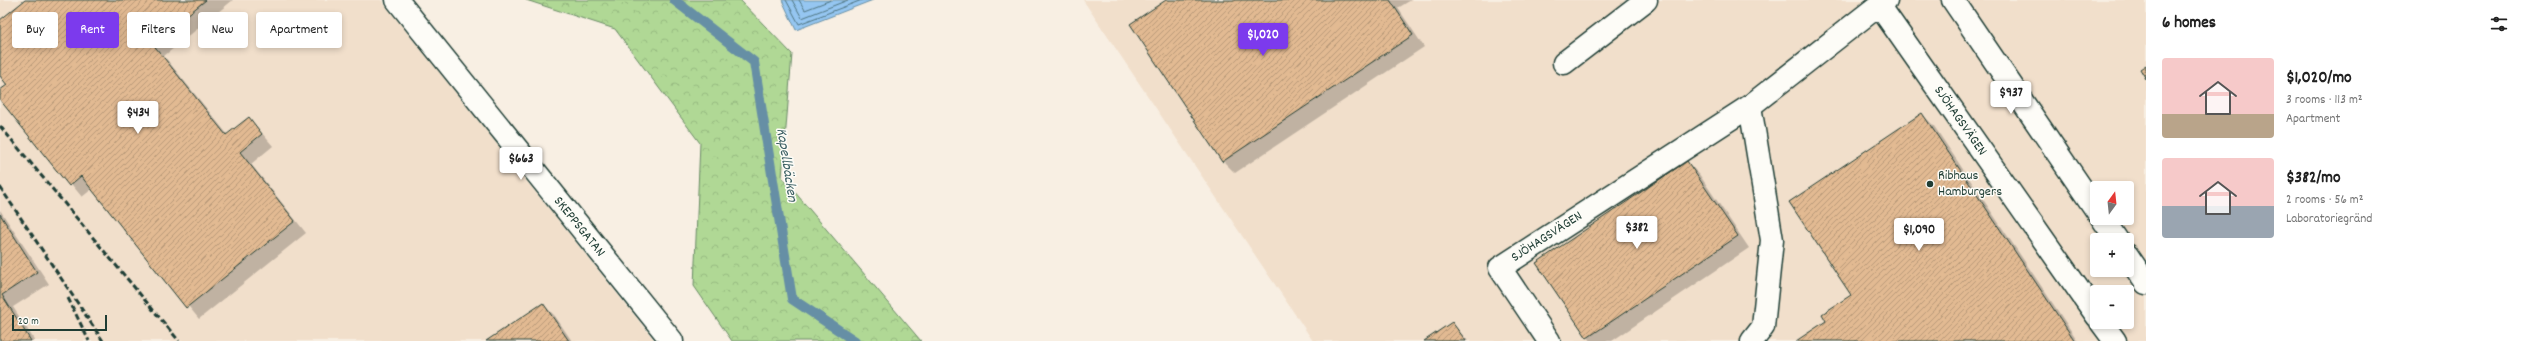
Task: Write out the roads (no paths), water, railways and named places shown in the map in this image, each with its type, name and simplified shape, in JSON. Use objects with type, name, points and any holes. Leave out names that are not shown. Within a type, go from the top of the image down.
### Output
[{"type":"street","name":"SKEPPSGATAN","points":[[397,0],[672,341]]},
{"type":"street","points":[[1564,62],[1646,0]]},
{"type":"street","points":[[1953,0],[2090,201]]},
{"type":"street","name":"SJÖHAGSVÄGEN","points":[[1549,341],[1500,268],[1750,106],[1883,3],[2090,306]]},
{"type":"street","points":[[1750,106],[1772,240],[1763,327],[1752,341]]},
{"type":"street","points":[[2134,265],[2146,283]]},
{"type":"street","points":[[2106,329],[2115,341]]},
{"type":"water","points":[[782,0],[873,0],[796,30]]},
{"type":"waterway","name":"Kapellbäcken","points":[[674,0],[754,62],[792,299],[855,341]]},
{"type":"railway","points":[[0,126],[179,341]]},
{"type":"railway","points":[[0,187],[103,341]]},
{"type":"railway","points":[[68,298],[89,341]]},
{"type":"place","name":"Ribhaus Hamburgers","points":[[1930,184]]}]
